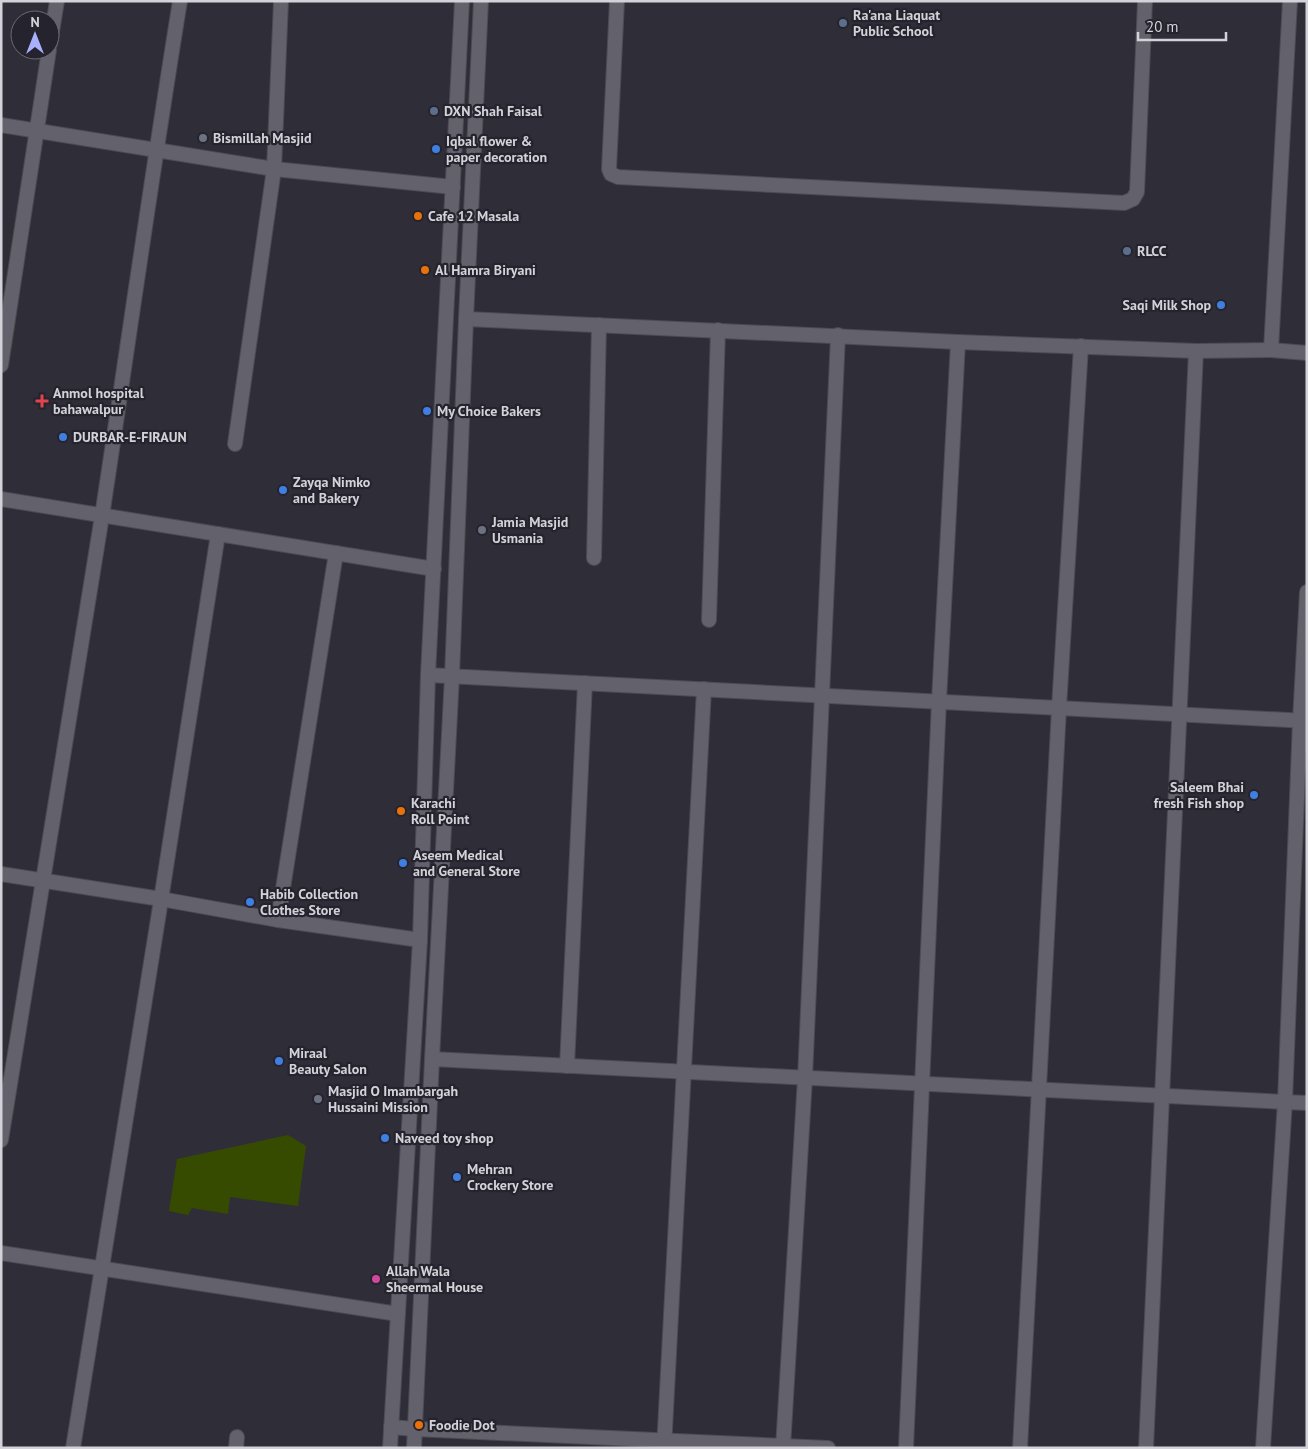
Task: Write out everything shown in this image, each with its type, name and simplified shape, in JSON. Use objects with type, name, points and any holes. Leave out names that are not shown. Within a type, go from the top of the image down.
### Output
[{"type":"street","points":[[1,1140],[102,515],[180,1]]},
{"type":"street","points":[[235,444],[274,169],[281,1]]},
{"type":"street","points":[[390,1448],[420,940],[428,675],[462,1]]},
{"type":"street","points":[[414,1448],[452,676],[481,1]]},
{"type":"street","points":[[617,1],[609,169],[611,174],[618,178],[1124,203],[1133,199],[1138,192],[1145,1]]},
{"type":"street","points":[[1271,350],[1290,1]]},
{"type":"street","points":[[1,365],[47,60]]},
{"type":"street","points":[[1,125],[274,169],[453,187]]},
{"type":"street","points":[[466,319],[958,342],[1196,351],[1271,350],[1307,353]]},
{"type":"street","points":[[594,558],[599,325]]},
{"type":"street","points":[[709,620],[718,330]]},
{"type":"street","points":[[783,1447],[805,1078],[838,335]]},
{"type":"street","points":[[906,1448],[924,1084],[939,701],[958,342]]},
{"type":"street","points":[[1020,1448],[1059,708],[1081,346]]},
{"type":"street","points":[[1146,1448],[1196,351]]},
{"type":"street","points":[[1,499],[434,568]]},
{"type":"street","points":[[73,1448],[218,534]]},
{"type":"street","points":[[278,920],[336,553]]},
{"type":"street","points":[[1263,1448],[1285,1102],[1303,721],[1307,592]]},
{"type":"street","points":[[428,675],[1303,721]]},
{"type":"street","points":[[567,1066],[585,683]]},
{"type":"street","points":[[665,1444],[704,689]]},
{"type":"street","points":[[1,874],[161,899],[278,920],[420,940]]},
{"type":"street","points":[[432,1060],[1307,1103]]},
{"type":"street","points":[[1,1252],[398,1314]]},
{"type":"street","points":[[392,1427],[665,1444],[828,1448]]},
{"type":"green space","points":[[288,1135],[306,1146],[298,1206],[230,1197],[228,1214],[192,1208],[188,1215],[169,1211],[177,1159]]},
{"type":"place","name":"Ra'ana Liaquat Public School","points":[[843,23]]},
{"type":"place","name":"DXN Shah Faisal","points":[[434,111]]},
{"type":"place","name":"Bismillah Masjid","points":[[203,138]]},
{"type":"place","name":"Iqbal flower & paper decoration","points":[[436,149]]},
{"type":"place","name":"Cafe 12 Masala","points":[[418,216]]},
{"type":"place","name":"RLCC","points":[[1127,251]]},
{"type":"place","name":"Al Hamra Biryani","points":[[425,270]]},
{"type":"place","name":"Saqi Milk Shop","points":[[1221,305]]},
{"type":"place","name":"Anmol hospital bahawalpur","points":[[42,401]]},
{"type":"place","name":"My Choice Bakers","points":[[427,411]]},
{"type":"place","name":"DURBAR-E-FIRAUN","points":[[63,437]]},
{"type":"place","name":"Zayqa Nimko and Bakery","points":[[283,490]]},
{"type":"place","name":"Jamia Masjid Usmania","points":[[482,530]]},
{"type":"place","name":"Saleem Bhai fresh Fish shop","points":[[1254,795]]},
{"type":"place","name":"Karachi Roll Point","points":[[401,811]]},
{"type":"place","name":"Aseem Medical and General Store","points":[[403,863]]},
{"type":"place","name":"Habib Collection Clothes Store","points":[[250,902]]},
{"type":"place","name":"Miraal Beauty Salon","points":[[279,1061]]},
{"type":"place","name":"Masjid O Imambargah Hussaini Mission","points":[[318,1099]]},
{"type":"place","name":"Naveed toy shop","points":[[385,1138]]},
{"type":"place","name":"Mehran Crockery Store","points":[[457,1177]]},
{"type":"place","name":"Allah Wala Sheermal House","points":[[376,1279]]},
{"type":"place","name":"Foodie Dot","points":[[419,1425]]}]
